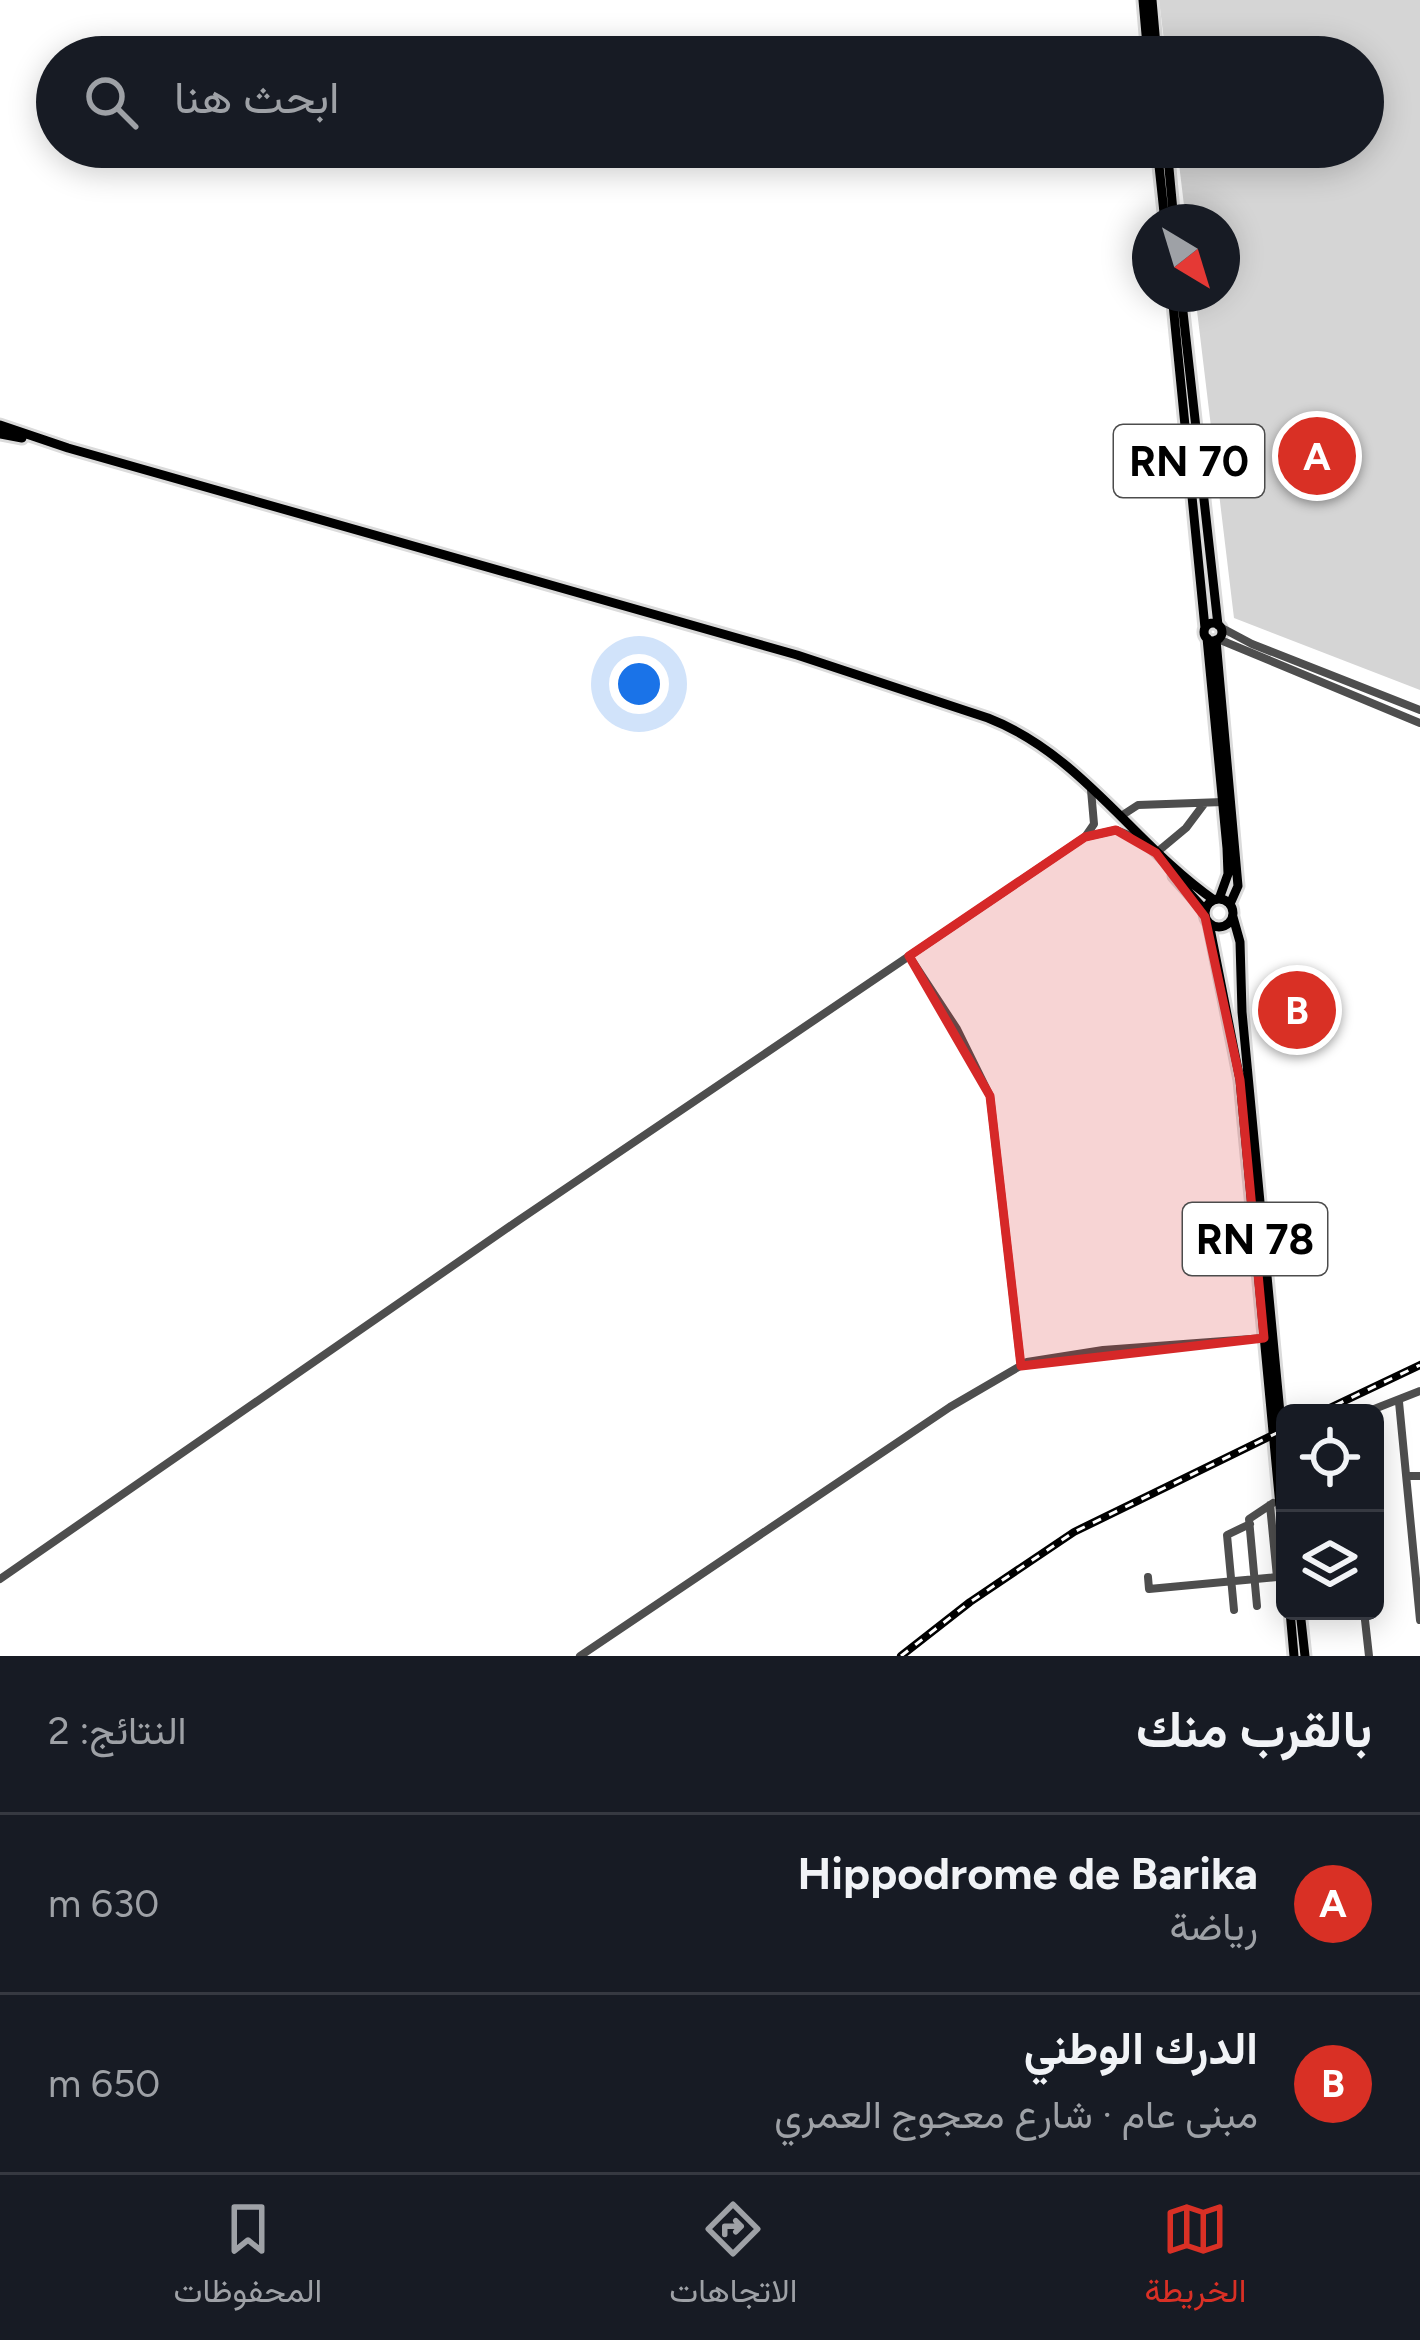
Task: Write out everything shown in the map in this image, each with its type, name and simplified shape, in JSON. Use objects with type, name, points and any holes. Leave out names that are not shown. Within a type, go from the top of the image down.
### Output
[{"type":"main road","points":[[1143,0],[1149,36]]},
{"type":"main road","points":[[1152,0],[1153,36]]},
{"type":"main road","points":[[1161,168],[1169,204]]},
{"type":"main road","points":[[1166,204],[1167,168]]},
{"type":"main road","name":"RN 70","points":[[1174,312],[1214,633]]},
{"type":"main road","name":"RN 70","points":[[1183,312],[1238,886],[1230,904]]},
{"type":"main road","points":[[0,429],[917,692],[1014,728],[1090,785],[1156,853],[1216,899],[1230,904],[1232,917],[1222,926],[1209,923],[1205,910],[1156,853]]},
{"type":"main road","name":"RN 70","points":[[1216,899],[1228,874],[1227,801]]},
{"type":"main road","points":[[1205,910],[1216,899]]},
{"type":"main road","name":"RN 78","points":[[1232,917],[1240,942],[1246,1059],[1280,1404]]},
{"type":"main road","name":"RN 78","points":[[1209,923],[1240,1080],[1277,1512]]},
{"type":"main road","points":[[1291,1620],[1294,1656]]},
{"type":"main road","points":[[1301,1620],[1305,1656]]},
{"type":"street","points":[[1214,633],[1420,710]]},
{"type":"street","points":[[1214,633],[1420,723]]},
{"type":"street","points":[[0,1579],[1085,837],[1094,824],[1090,785]]},
{"type":"street","points":[[1121,816],[1138,805],[1227,801]]},
{"type":"street","points":[[1156,853],[1186,828],[1205,803]]},
{"type":"street","points":[[1085,837],[1116,830],[1144,842]]},
{"type":"street","points":[[909,956],[958,1028],[990,1096],[1021,1366]]},
{"type":"street","points":[[580,1656],[950,1407],[1021,1366],[1103,1350],[1264,1338]]},
{"type":"street","points":[[1384,1407],[1420,1391]]},
{"type":"street","points":[[1399,1402],[1420,1620]]},
{"type":"street","points":[[1407,1477],[1420,1475]]},
{"type":"street","points":[[1257,1606],[1249,1519],[1275,1502]]},
{"type":"street","points":[[1148,1577],[1149,1589],[1277,1577],[1275,1502]]},
{"type":"street","points":[[1234,1610],[1227,1535],[1250,1524]]},
{"type":"street","points":[[1365,1620],[1369,1656]]},
{"type":"highlighted area","points":[[1116,830],[1156,853],[1205,917],[1240,1080],[1264,1338],[1021,1366],[990,1096],[909,956],[1085,837]]},
{"type":"shaded area","points":[[1159,0],[1420,0],[1420,690],[1234,618],[1197,312],[1240,312],[1240,204],[1184,204],[1180,168],[1384,168],[1384,36],[1163,36]]},
{"type":"railway","points":[[1338,1404],[1420,1365]]},
{"type":"railway","points":[[901,1656],[970,1602],[1074,1532],[1276,1433]]},
{"type":"place","name":"Hippodrome de Barika","points":[[1317,456]]},
{"type":"place","name":"الدرك الوطني","points":[[1297,1010]]}]
